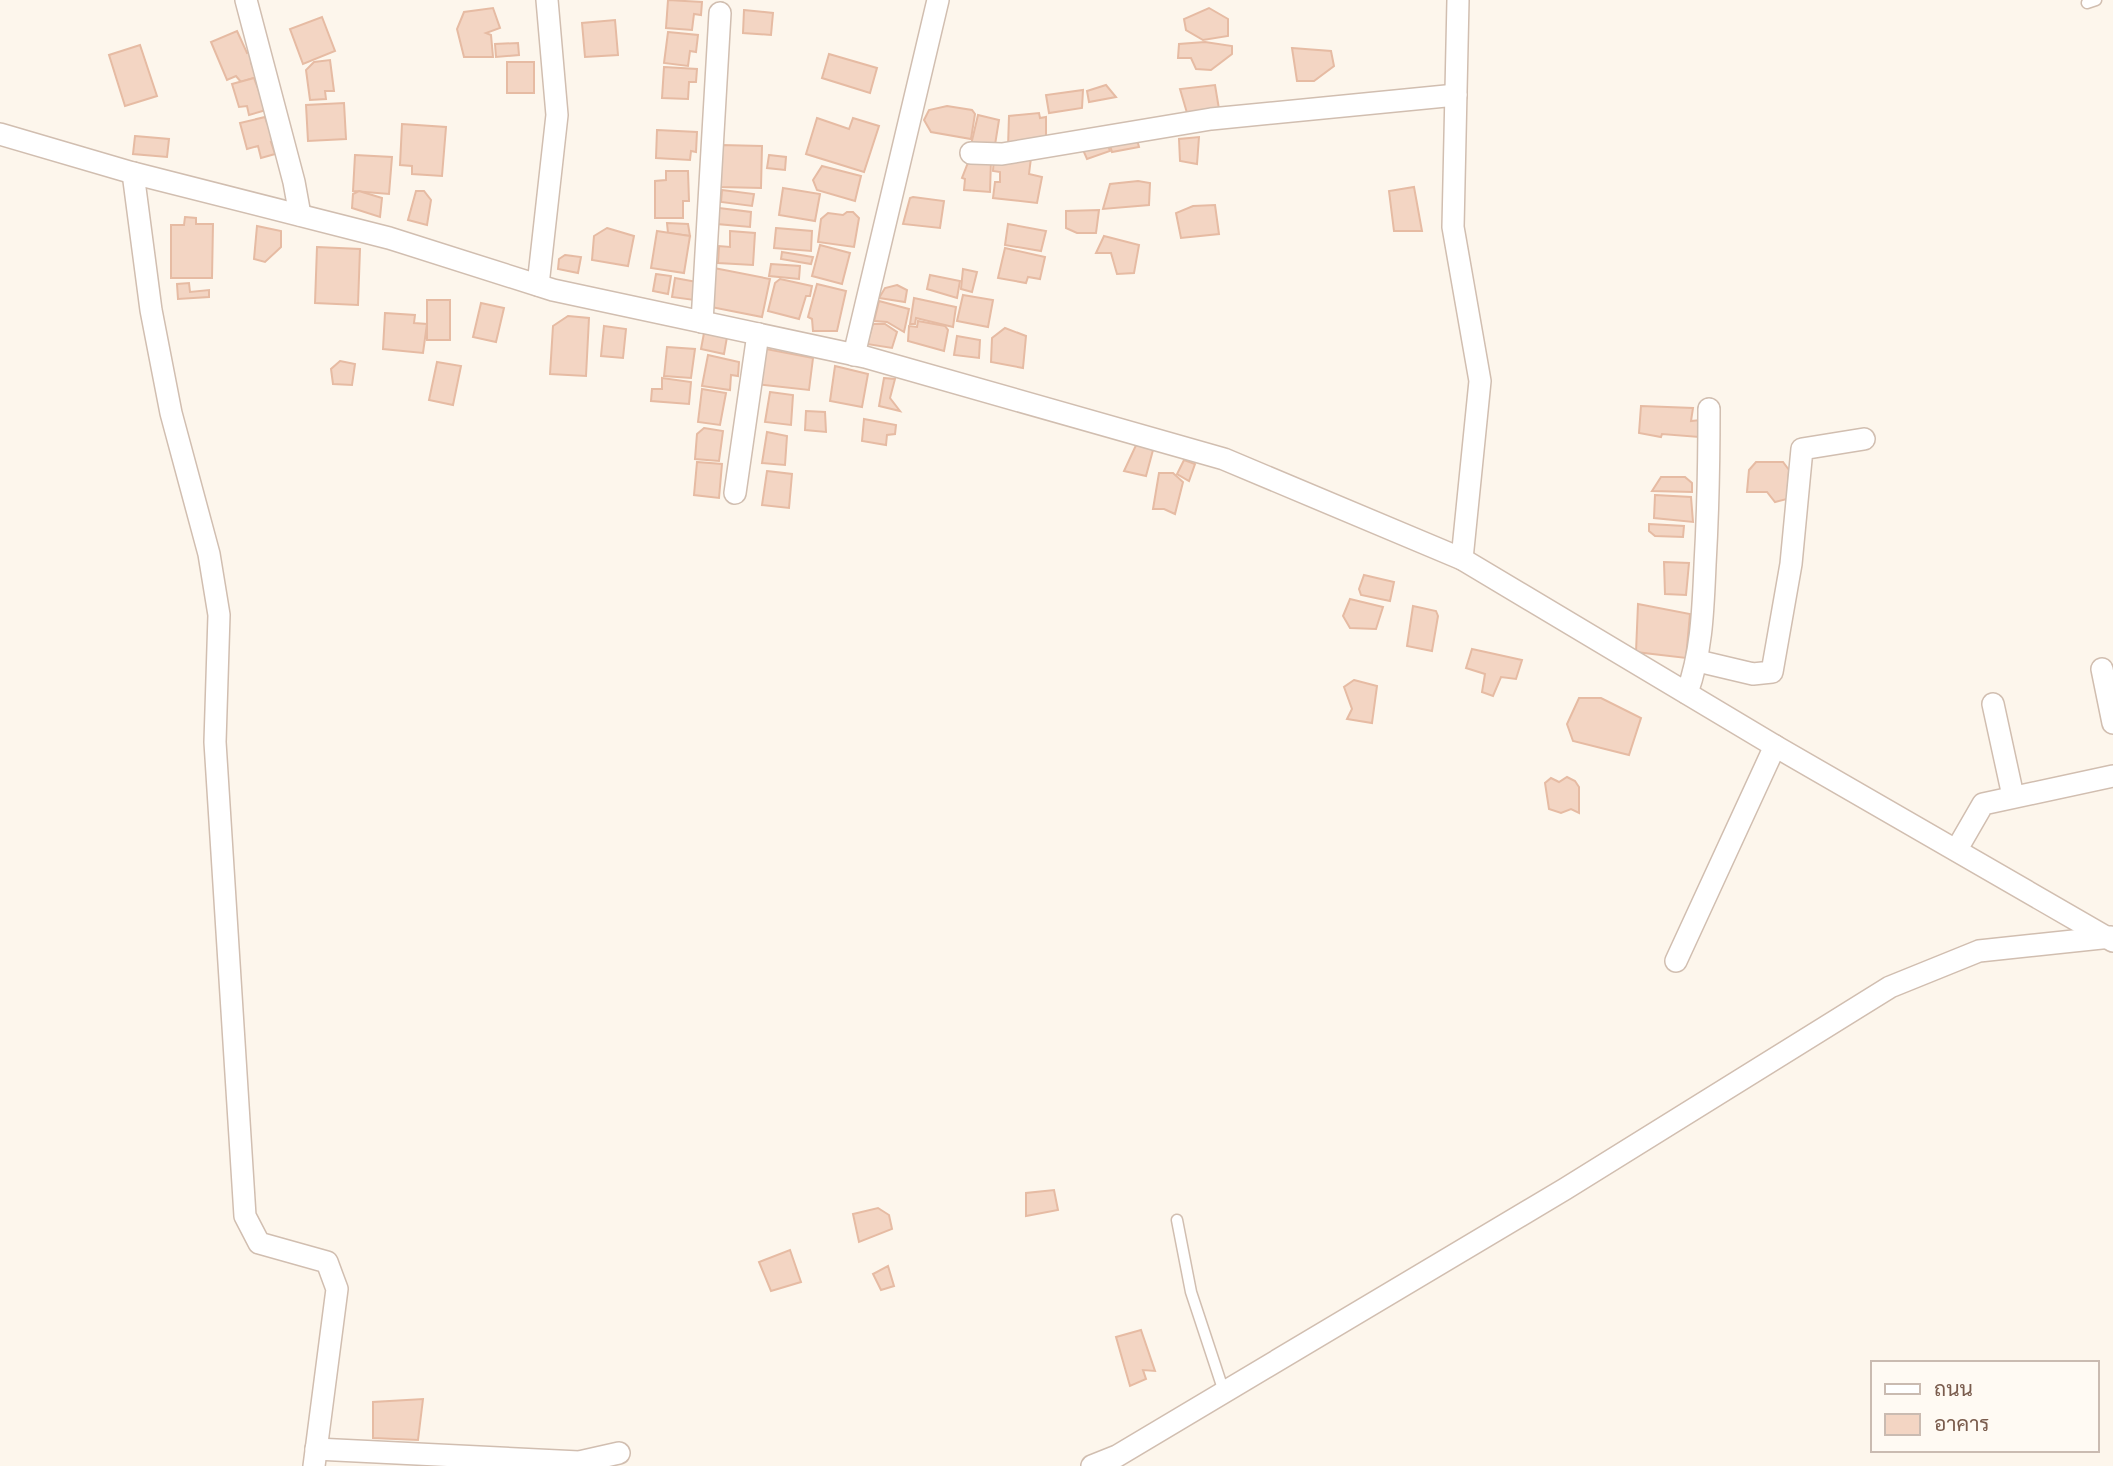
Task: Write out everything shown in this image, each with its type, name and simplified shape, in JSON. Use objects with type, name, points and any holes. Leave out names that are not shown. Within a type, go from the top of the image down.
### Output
[{"type":"street","points":[[246,0],[300,215]]},
{"type":"street","points":[[538,285],[557,115],[547,0]]},
{"type":"street","points":[[854,355],[938,0]]},
{"type":"street","points":[[1458,0],[1453,227],[1480,381],[1462,559]]},
{"type":"street","points":[[702,322],[720,13]]},
{"type":"street","points":[[971,153],[1002,154],[1211,118],[1456,95]]},
{"type":"street","points":[[0,134],[133,173],[388,238],[538,285],[854,355],[1224,459],[1462,559],[1774,746],[2111,938]]},
{"type":"street","points":[[133,173],[153,323],[171,413],[209,554],[219,615],[215,742],[245,1216],[259,1243],[327,1262],[337,1289],[315,1457],[579,1462],[618,1453]]},
{"type":"street","points":[[734,493],[758,334]]},
{"type":"street","points":[[1687,693],[1698,661],[1709,488],[1709,408]]},
{"type":"street","points":[[1698,661],[1753,674],[1772,672],[1791,564],[1802,449],[1864,439]]},
{"type":"street","points":[[2102,669],[2113,723]]},
{"type":"street","points":[[1993,704],[2013,796]]},
{"type":"street","points":[[1676,961],[1774,746]]},
{"type":"street","points":[[1957,849],[1983,804],[2113,775]]},
{"type":"street","points":[[1092,1466],[1117,1456],[1565,1189],[1890,986],[1979,951],[2111,938]]},
{"type":"lane","points":[[1177,1220],[1191,1292],[1224,1392]]},
{"type":"building","points":[[668,0],[702,2],[701,15],[694,14],[692,30],[666,28]]},
{"type":"building","points":[[493,8],[500,28],[486,33],[491,35],[493,57],[464,57],[457,29],[464,12]]},
{"type":"building","points":[[1209,8],[1228,19],[1228,36],[1203,40],[1186,30],[1184,19]]},
{"type":"building","points":[[744,10],[773,13],[771,35],[743,33]]},
{"type":"building","points":[[322,17],[335,51],[303,64],[290,29]]},
{"type":"building","points":[[615,20],[618,55],[585,57],[582,23]]},
{"type":"building","points":[[237,31],[247,53],[253,50],[257,60],[251,63],[257,77],[241,82],[236,76],[227,80],[211,42]]},
{"type":"building","points":[[668,32],[698,35],[696,52],[690,51],[688,66],[664,63]]},
{"type":"building","points":[[1205,42],[1232,46],[1232,54],[1211,70],[1196,69],[1191,58],[1178,58],[1179,44]]},
{"type":"building","points":[[518,43],[519,55],[496,57],[495,44]]},
{"type":"building","points":[[140,45],[157,96],[125,106],[109,55]]},
{"type":"building","points":[[1292,48],[1331,51],[1334,66],[1314,81],[1297,81]]},
{"type":"building","points":[[829,54],[877,68],[870,93],[822,78]]},
{"type":"building","points":[[330,60],[334,91],[325,91],[326,99],[310,100],[306,70],[314,62]]},
{"type":"building","points":[[507,62],[534,62],[534,93],[507,93]]},
{"type":"building","points":[[664,67],[697,69],[696,82],[689,82],[688,99],[662,98]]},
{"type":"building","points":[[254,78],[266,110],[249,115],[247,106],[239,107],[232,84]]},
{"type":"building","points":[[1106,85],[1116,97],[1089,102],[1087,91]]},
{"type":"building","points":[[1215,85],[1219,109],[1187,113],[1180,89]]},
{"type":"building","points":[[1083,90],[1082,108],[1049,113],[1046,95]]},
{"type":"building","points":[[344,103],[346,139],[308,141],[306,105]]},
{"type":"building","points":[[947,106],[972,110],[975,114],[971,139],[931,132],[924,120],[929,110]]},
{"type":"building","points":[[1039,113],[1040,118],[1046,117],[1046,145],[1008,147],[1009,116]]},
{"type":"building","points":[[978,115],[999,120],[994,151],[970,149]]},
{"type":"building","points":[[265,117],[267,123],[272,122],[277,141],[271,142],[275,154],[261,158],[258,146],[247,149],[240,123]]},
{"type":"building","points":[[817,118],[849,129],[853,118],[879,126],[864,172],[806,154]]},
{"type":"building","points":[[402,124],[446,127],[442,176],[412,174],[412,166],[400,165]]},
{"type":"building","points":[[657,130],[697,132],[696,152],[691,151],[690,160],[656,158]]},
{"type":"building","points":[[1135,132],[1139,147],[1112,152],[1108,139]]},
{"type":"building","points":[[135,136],[169,139],[167,157],[133,154]]},
{"type":"building","points":[[1104,136],[1110,151],[1087,159],[1080,143]]},
{"type":"building","points":[[1199,137],[1197,164],[1180,161],[1179,139]]},
{"type":"building","points":[[721,145],[762,146],[761,188],[720,187]]},
{"type":"building","points":[[355,155],[392,157],[389,194],[353,191]]},
{"type":"building","points":[[769,155],[786,157],[785,170],[767,168]]},
{"type":"building","points":[[994,156],[1031,158],[1029,174],[1042,177],[1037,203],[993,198],[995,182],[1000,182],[1000,172],[993,171]]},
{"type":"building","points":[[969,160],[991,160],[990,192],[964,190],[965,179],[962,178]]},
{"type":"building","points":[[822,166],[861,176],[855,201],[817,190],[813,180]]},
{"type":"building","points":[[666,171],[688,171],[689,201],[683,201],[683,218],[655,218],[655,181],[666,180]]},
{"type":"building","points":[[1138,181],[1150,183],[1149,205],[1103,209],[1110,184]]},
{"type":"building","points":[[1414,187],[1422,231],[1394,231],[1389,191]]},
{"type":"building","points":[[783,188],[820,194],[815,221],[779,215]]},
{"type":"building","points":[[722,190],[754,194],[752,206],[721,202]]},
{"type":"building","points":[[359,191],[382,198],[380,217],[352,208],[353,194]]},
{"type":"building","points":[[416,191],[424,191],[431,200],[427,225],[408,220]]},
{"type":"building","points":[[910,198],[944,201],[940,228],[903,224]]},
{"type":"building","points":[[1215,205],[1219,234],[1181,238],[1176,213],[1193,206]]},
{"type":"building","points":[[719,208],[751,212],[750,227],[717,224]]},
{"type":"building","points":[[1099,210],[1096,233],[1077,233],[1066,228],[1066,211]]},
{"type":"building","points":[[853,212],[859,218],[854,247],[818,242],[821,219],[828,213],[843,215]]},
{"type":"building","points":[[185,217],[196,218],[196,224],[213,224],[212,278],[171,278],[171,225],[184,225]]},
{"type":"building","points":[[667,223],[688,224],[690,236],[668,233]]},
{"type":"building","points":[[1008,224],[1046,231],[1041,251],[1005,245]]},
{"type":"building","points":[[257,226],[281,231],[281,247],[265,262],[254,259]]},
{"type":"building","points":[[607,228],[634,236],[628,266],[592,260],[594,236]]},
{"type":"building","points":[[776,228],[812,231],[811,251],[774,248]]},
{"type":"building","points":[[657,231],[690,236],[684,273],[651,268]]},
{"type":"building","points":[[730,231],[755,233],[753,265],[718,263],[719,246],[730,247]]},
{"type":"building","points":[[1104,236],[1139,245],[1134,273],[1117,274],[1111,253],[1096,253]]},
{"type":"building","points":[[820,245],[850,253],[842,284],[812,276]]},
{"type":"building","points":[[317,247],[360,249],[358,305],[315,303]]},
{"type":"building","points":[[1005,248],[1045,257],[1040,279],[1028,277],[1026,283],[998,278]]},
{"type":"building","points":[[782,252],[813,257],[811,264],[781,259]]},
{"type":"building","points":[[565,255],[581,257],[578,273],[558,269],[559,259]]},
{"type":"building","points":[[771,264],[800,266],[799,279],[769,276]]},
{"type":"building","points":[[714,268],[770,279],[762,317],[706,306]]},
{"type":"building","points":[[963,269],[977,272],[972,292],[961,289]]},
{"type":"building","points":[[656,274],[671,276],[668,294],[653,291]]},
{"type":"building","points":[[930,275],[960,281],[957,298],[927,289]]},
{"type":"building","points":[[675,278],[697,282],[694,300],[672,297]]},
{"type":"building","points":[[780,279],[812,286],[799,319],[768,311],[775,283]]},
{"type":"building","points":[[189,283],[190,292],[209,290],[209,297],[178,299],[177,284]]},
{"type":"building","points":[[817,284],[846,291],[837,331],[813,331],[812,319],[808,317]]},
{"type":"building","points":[[897,285],[907,290],[905,302],[879,298],[885,288]]},
{"type":"building","points":[[963,295],[993,300],[988,327],[957,321]]},
{"type":"building","points":[[914,298],[956,307],[953,327],[916,318],[915,324],[910,324]]},
{"type":"building","points":[[427,300],[450,300],[450,340],[427,340]]},
{"type":"building","points":[[879,301],[909,309],[904,332],[887,322],[874,321]]},
{"type":"building","points":[[481,303],[504,308],[496,342],[473,337]]},
{"type":"building","points":[[385,313],[415,315],[414,323],[427,324],[423,353],[383,349]]},
{"type":"building","points":[[568,316],[589,318],[586,376],[550,374],[553,326]]},
{"type":"building","points":[[918,321],[945,326],[948,330],[944,351],[908,341],[909,326],[917,327]]},
{"type":"building","points":[[873,324],[885,324],[897,332],[892,348],[867,344]]},
{"type":"building","points":[[604,326],[626,329],[623,358],[601,356]]},
{"type":"building","points":[[1005,328],[1026,336],[1023,368],[991,362],[992,338]]},
{"type":"building","points":[[704,333],[727,337],[724,354],[701,349]]},
{"type":"building","points":[[957,336],[980,340],[979,358],[954,355]]},
{"type":"building","points":[[667,347],[695,349],[691,378],[664,376]]},
{"type":"building","points":[[761,348],[813,358],[809,390],[755,384]]},
{"type":"building","points":[[708,355],[739,362],[738,376],[731,375],[730,390],[702,386]]},
{"type":"building","points":[[340,361],[355,364],[352,385],[333,384],[331,369]]},
{"type":"building","points":[[437,362],[461,366],[453,405],[429,400]]},
{"type":"building","points":[[835,366],[868,374],[862,407],[830,401]]},
{"type":"building","points":[[662,378],[691,382],[689,404],[651,401],[652,389],[662,389]]},
{"type":"building","points":[[884,378],[895,379],[890,398],[900,411],[879,406]]},
{"type":"building","points":[[702,389],[726,393],[720,425],[698,422]]},
{"type":"building","points":[[770,392],[793,395],[791,425],[765,422]]},
{"type":"building","points":[[1641,406],[1693,408],[1691,421],[1700,420],[1699,437],[1662,434],[1661,437],[1639,433]]},
{"type":"building","points":[[806,411],[825,412],[826,432],[805,430]]},
{"type":"building","points":[[864,419],[896,425],[895,434],[887,435],[886,445],[862,441]]},
{"type":"building","points":[[704,428],[723,431],[719,461],[695,459],[697,434]]},
{"type":"building","points":[[767,432],[787,436],[785,465],[762,463]]},
{"type":"building","points":[[1137,443],[1153,450],[1146,476],[1124,471]]},
{"type":"building","points":[[1184,460],[1195,464],[1189,481],[1177,474]]},
{"type":"building","points":[[697,462],[722,464],[719,498],[694,495]]},
{"type":"building","points":[[1756,462],[1783,462],[1789,470],[1787,499],[1775,502],[1767,492],[1747,492],[1749,470]]},
{"type":"building","points":[[767,471],[792,474],[789,508],[762,505]]},
{"type":"building","points":[[1159,473],[1173,473],[1183,482],[1175,514],[1164,509],[1153,509]]},
{"type":"building","points":[[1661,477],[1685,477],[1692,483],[1692,492],[1652,491]]},
{"type":"building","points":[[1655,495],[1691,497],[1693,522],[1654,518]]},
{"type":"building","points":[[1649,524],[1684,526],[1683,537],[1655,536],[1649,531]]},
{"type":"building","points":[[1664,562],[1689,563],[1686,595],[1665,594]]},
{"type":"building","points":[[1364,575],[1394,582],[1390,601],[1361,595],[1359,589]]},
{"type":"building","points":[[1350,599],[1383,607],[1376,629],[1350,628],[1343,616]]},
{"type":"building","points":[[1638,604],[1690,614],[1686,658],[1636,652]]},
{"type":"building","points":[[1413,606],[1436,611],[1438,616],[1432,651],[1407,646]]},
{"type":"building","points":[[1472,649],[1522,660],[1516,679],[1501,677],[1493,696],[1482,692],[1485,674],[1466,668]]},
{"type":"building","points":[[1354,680],[1377,686],[1372,723],[1347,719],[1352,709],[1344,687]]},
{"type":"building","points":[[1579,698],[1601,698],[1641,718],[1629,755],[1573,741],[1567,724]]},
{"type":"building","points":[[1567,777],[1579,787],[1579,813],[1571,809],[1561,813],[1549,809],[1545,783],[1551,778],[1559,782]]},
{"type":"building","points":[[1054,1190],[1058,1210],[1026,1216],[1026,1193]]},
{"type":"building","points":[[878,1208],[889,1215],[892,1229],[859,1242],[853,1214]]},
{"type":"building","points":[[790,1250],[801,1282],[771,1291],[759,1262]]},
{"type":"building","points":[[888,1266],[894,1286],[881,1290],[873,1274]]},
{"type":"building","points":[[1141,1330],[1155,1371],[1143,1370],[1146,1379],[1130,1386],[1116,1337]]},
{"type":"building","points":[[423,1399],[418,1440],[373,1438],[373,1402]]}]
